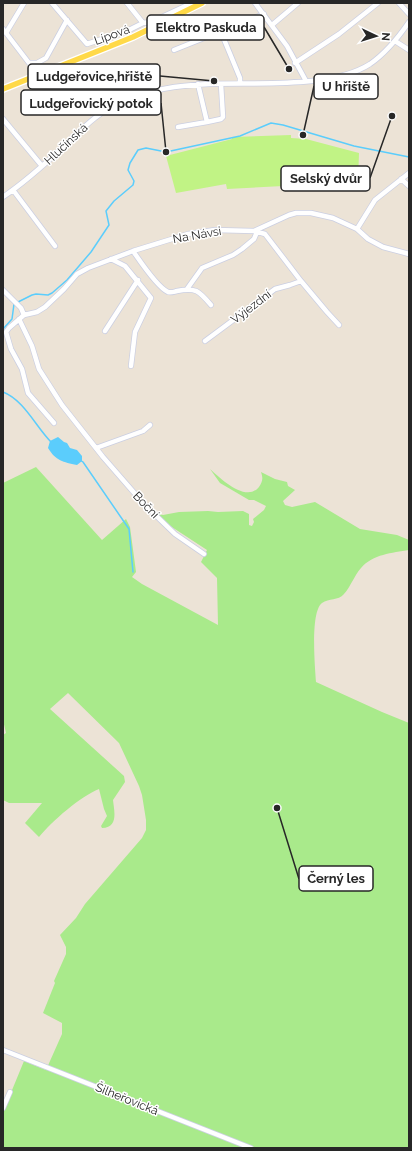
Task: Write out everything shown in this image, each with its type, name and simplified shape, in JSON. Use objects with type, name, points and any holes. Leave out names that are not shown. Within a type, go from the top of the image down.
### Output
[{"type":"main road","points":[[3,89],[133,37],[202,3]]},
{"type":"street","points":[[24,3],[4,31],[29,63],[37,63],[46,58],[67,20]]},
{"type":"street","name":"Lípová","points":[[52,3],[87,44],[127,31],[143,23],[151,22],[192,3]]},
{"type":"street","name":"Lípová","points":[[127,3],[143,23]]},
{"type":"street","points":[[255,3],[287,46],[306,81]]},
{"type":"street","points":[[272,25],[298,3]]},
{"type":"street","points":[[295,62],[339,34],[378,3]]},
{"type":"street","points":[[399,3],[409,14]]},
{"type":"street","points":[[174,50],[264,14]]},
{"type":"street","name":"Hlučínská","points":[[3,197],[42,166],[91,121],[120,102],[153,92],[198,84],[278,83],[306,81],[342,75],[362,68],[378,58],[395,41],[409,22]]},
{"type":"street","points":[[221,32],[240,78],[240,83]]},
{"type":"street","points":[[395,41],[409,50]]},
{"type":"street","points":[[198,84],[207,122]]},
{"type":"street","points":[[178,127],[223,118],[221,84]]},
{"type":"street","points":[[3,119],[42,166]]},
{"type":"street","points":[[357,229],[375,200],[409,172]]},
{"type":"street","points":[[401,179],[409,186]]},
{"type":"street","points":[[13,190],[55,246]]},
{"type":"street","name":"Na Návsi","points":[[54,423],[28,392],[22,369],[11,349],[6,332],[24,315],[36,312],[45,307],[77,274],[88,268],[133,251],[188,234],[215,230],[255,231],[289,215],[302,213],[327,216],[357,229],[368,240],[383,247],[409,254]]},
{"type":"street","points":[[187,289],[202,268],[233,255],[242,249],[254,239],[255,231],[265,234],[301,281],[339,324]]},
{"type":"street","points":[[133,251],[166,291],[170,293],[194,289],[198,291],[211,305]]},
{"type":"street","points":[[111,259],[125,266],[138,280],[150,298],[135,332],[131,366]]},
{"type":"street","points":[[105,331],[138,280]]},
{"type":"street","name":"Výjezdní","points":[[205,341],[275,289],[301,281]]},
{"type":"street","points":[[3,290],[21,308],[24,315]]},
{"type":"street","name":"Boční","points":[[19,319],[32,346],[39,369],[62,405],[143,503],[175,534],[204,554]]},
{"type":"street","points":[[96,448],[143,431],[150,425]]},
{"type":"street","points":[[143,431],[147,436]]},
{"type":"street","name":"Šilheřovická","points":[[3,1050],[251,1148]]},
{"type":"street","points":[[3,1108],[10,1092]]},
{"type":"green space","points":[[291,135],[291,138],[306,139],[359,153],[358,182],[303,181],[303,185],[227,189],[226,184],[176,193],[166,156],[232,139],[232,137]]},
{"type":"green space","points":[[36,467],[102,540],[126,519],[130,527],[136,572],[132,577],[142,584],[218,625],[217,578],[201,562],[207,550],[155,516],[159,514],[163,515],[179,512],[243,511],[249,514],[249,525],[252,526],[254,522],[253,519],[264,510],[266,506],[254,500],[249,500],[220,483],[210,469],[234,488],[247,492],[254,491],[259,487],[262,480],[261,472],[275,479],[287,482],[288,486],[295,490],[283,501],[285,505],[292,507],[315,502],[360,529],[397,535],[409,540],[409,550],[383,555],[366,563],[356,574],[342,596],[322,603],[318,608],[316,617],[314,653],[316,682],[409,723],[409,1148],[3,1148],[3,1112],[24,1061],[46,1070],[62,1034],[62,1023],[43,1013],[55,983],[54,981],[66,954],[66,947],[60,935],[76,918],[85,904],[142,838],[146,830],[142,795],[119,743],[68,693],[50,709],[124,776],[125,782],[113,800],[113,822],[107,827],[102,828],[101,826],[107,816],[99,789],[84,797],[67,810],[39,837],[25,823],[42,803],[9,803],[3,800],[3,735],[6,733],[3,720],[3,483]]},
{"type":"water","points":[[58,437],[67,443],[70,448],[77,450],[82,456],[82,461],[77,465],[64,462],[54,456],[48,448],[50,441]]},
{"type":"waterway","points":[[18,302],[32,295],[48,295],[52,293],[67,280],[91,252],[109,225],[106,211],[114,201],[133,185],[134,181],[128,170],[130,163],[138,150],[146,148],[166,152],[240,136],[271,123],[283,125],[354,146],[409,157]]},
{"type":"waterway","points":[[3,329],[12,319],[14,304]]},
{"type":"waterway","points":[[3,392],[23,407],[51,442]]},
{"type":"waterway","points":[[80,460],[83,462],[129,529],[133,572]]},
{"type":"place","name":"Elektro Paskuda","points":[[289,69]]},
{"type":"place","name":"Ludgeřovice,hřiště","points":[[214,81]]},
{"type":"place","name":"Selský dvůr","points":[[392,116]]},
{"type":"place","name":"U hřiště","points":[[303,135]]},
{"type":"place","name":"Ludgeřovický potok","points":[[166,152]]},
{"type":"place","name":"Černý les","points":[[277,808]]}]
